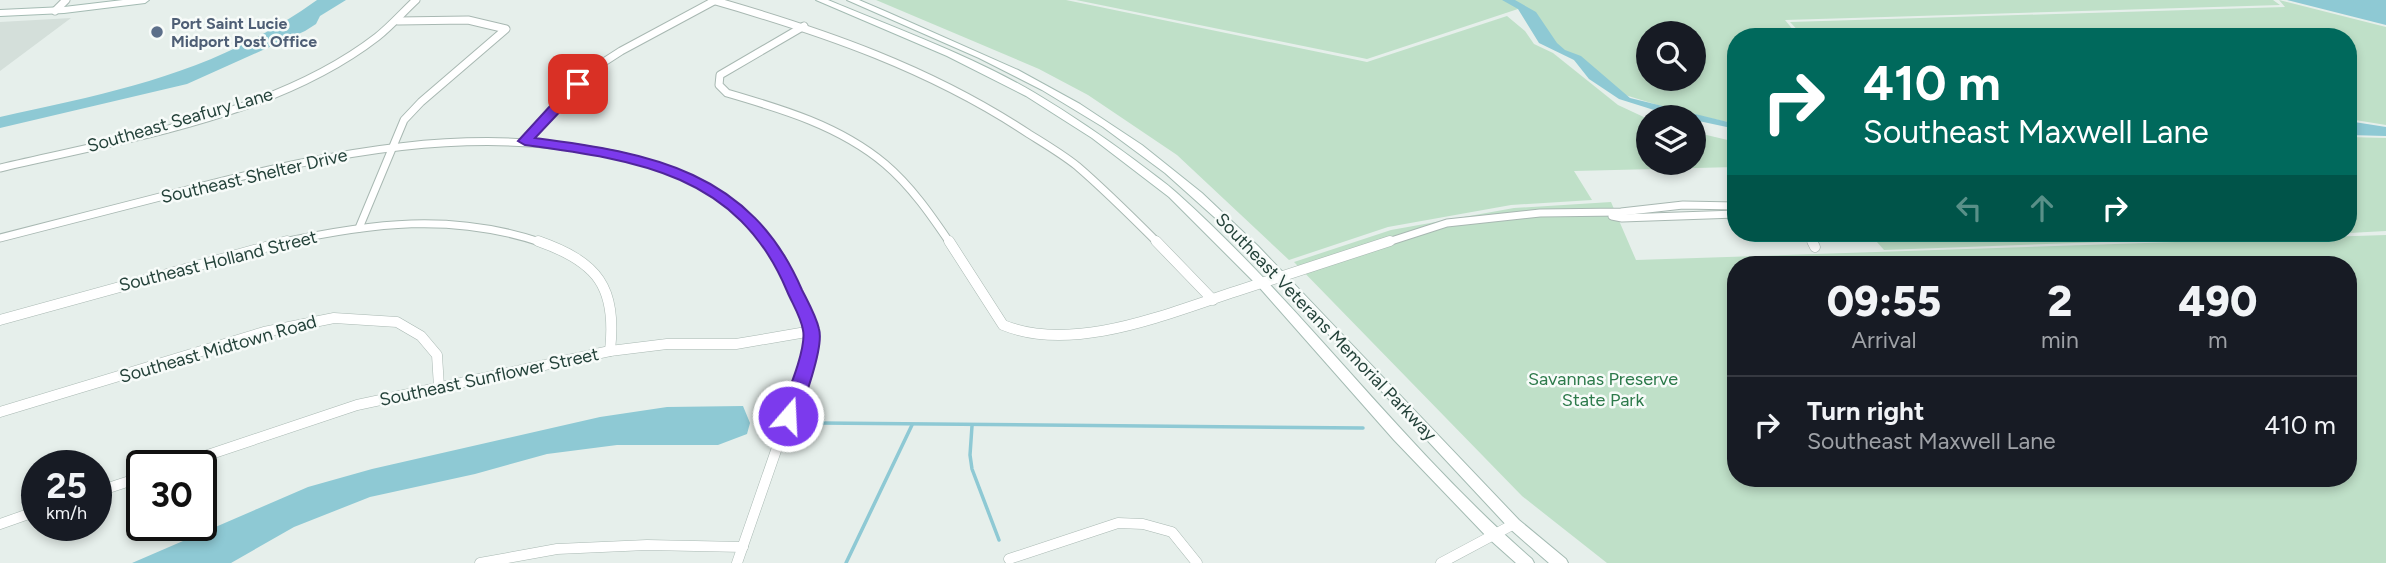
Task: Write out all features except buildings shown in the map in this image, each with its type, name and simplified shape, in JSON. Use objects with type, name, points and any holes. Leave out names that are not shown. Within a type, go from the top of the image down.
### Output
[{"type":"main road","points":[[0,13],[93,0]]},
{"type":"main road","points":[[0,6],[145,0]]},
{"type":"main road","name":"Southeast Veterans Memorial Parkway","points":[[820,0],[950,54],[1030,94],[1096,136],[1173,195],[1263,284],[1399,436],[1493,534],[1527,563]]},
{"type":"main road","name":"Southeast Veterans Memorial Parkway","points":[[851,0],[962,45],[1041,85],[1108,126],[1184,183],[1256,249],[1514,524],[1560,563]]},
{"type":"street","name":"Southeast Seafury Lane","points":[[0,169],[209,116],[279,92],[331,68],[372,42],[398,21],[416,0]]},
{"type":"street","points":[[525,141],[590,71],[713,0],[804,26],[899,62],[949,86],[1076,165],[1148,233],[1213,300]]},
{"type":"street","points":[[359,228],[404,120],[421,102],[506,29],[496,23],[472,21],[398,21]]},
{"type":"street","points":[[804,26],[720,75],[719,85],[727,93],[815,124],[860,146],[901,179],[971,272],[1000,324],[1026,334],[1096,332],[1140,322],[1447,223],[1488,217],[1727,205]]},
{"type":"street","name":"Southeast Shelter Drive","points":[[0,238],[300,161],[395,145],[478,140],[525,141],[589,149],[650,162],[694,181],[742,211],[781,259],[812,331]]},
{"type":"street","points":[[1695,206],[1701,217]]},
{"type":"street","points":[[1600,211],[1622,218],[1727,215]]},
{"type":"street","name":"Southeast Holland Street","points":[[0,320],[281,241],[403,223],[480,226],[527,235],[570,255],[596,271],[609,294],[614,321],[610,351]]},
{"type":"street","points":[[1812,242],[1815,247]]},
{"type":"street","name":"Southeast Midtown Road","points":[[0,412],[264,332],[334,317],[397,322],[421,335],[437,355],[439,387]]},
{"type":"street","points":[[737,563],[806,364],[812,331]]},
{"type":"street","name":"Southeast Sunflower Street","points":[[217,452],[357,405],[610,351],[667,344],[736,344],[812,331]]},
{"type":"street","points":[[0,524],[21,517]]},
{"type":"street","points":[[1009,559],[1118,523],[1143,524],[1172,532],[1197,563]]},
{"type":"street","points":[[1441,563],[1514,524]]},
{"type":"street","points":[[480,563],[557,549],[647,545],[743,547]]},
{"type":"shaded area","points":[[71,18],[0,71],[0,22]]},
{"type":"green space","points":[[876,0],[1066,0],[1367,62],[1507,16],[1525,31],[1534,44],[1553,53],[1618,105],[1636,113],[1636,169],[1574,171],[1592,200],[1511,205],[1388,227],[1289,260],[1177,155],[1088,95],[1039,69]]},
{"type":"green space","points":[[1076,0],[2273,0],[2280,5],[1785,20],[1792,28],[1727,28],[1727,122],[1706,117],[1706,105],[1658,105],[1612,91],[1551,41],[1521,8],[1367,59]]},
{"type":"green space","points":[[2279,0],[2386,27],[2386,125],[2357,120],[2357,28],[1796,28],[1790,22],[2285,7]]},
{"type":"green space","points":[[1706,135],[1727,140],[1727,167],[1706,168]]},
{"type":"green space","points":[[2357,137],[2386,138],[2386,231],[2357,233]]},
{"type":"green space","name":"Savannas Preserve State Park","points":[[1611,202],[1636,260],[1727,257],[1727,487],[2357,487],[2357,256],[1756,256],[2176,242],[2357,242],[2357,236],[2386,235],[2386,563],[1607,563],[1522,496],[1294,262],[1391,230],[1514,208]]},
{"type":"green space","points":[[1877,242],[2102,242],[1884,250]]},
{"type":"water","points":[[317,0],[346,0],[320,16],[316,24],[305,31],[187,84],[0,128],[0,117],[126,88],[203,62],[279,25]]},
{"type":"water","points":[[1502,0],[1515,0],[1536,12],[1557,43],[1565,50],[1581,56],[1630,98],[1659,105],[1638,105],[1619,99],[1589,79],[1574,60],[1539,43],[1518,9]]},
{"type":"water","points":[[2287,0],[2386,0],[2386,25]]},
{"type":"water","points":[[1706,117],[1727,122],[1727,127],[1706,123]]},
{"type":"water","points":[[2357,122],[2386,127],[2386,136],[2357,135]]},
{"type":"water","points":[[743,406],[750,423],[747,434],[718,445],[617,445],[547,454],[475,474],[370,497],[294,527],[231,563],[132,563],[183,541],[217,541],[217,526],[308,487],[372,469],[600,417],[667,407]]},
{"type":"waterway","points":[[819,423],[1363,428]]},
{"type":"waterway","points":[[846,563],[912,425]]},
{"type":"waterway","points":[[972,426],[972,469],[999,540]]},
{"type":"place","name":"Port Saint Lucie Midport Post Office","points":[[157,32]]},
{"type":"route","points":[[578,84],[525,141],[589,149],[650,162],[694,181],[742,211],[781,259],[812,331],[806,364],[788,416]]}]
